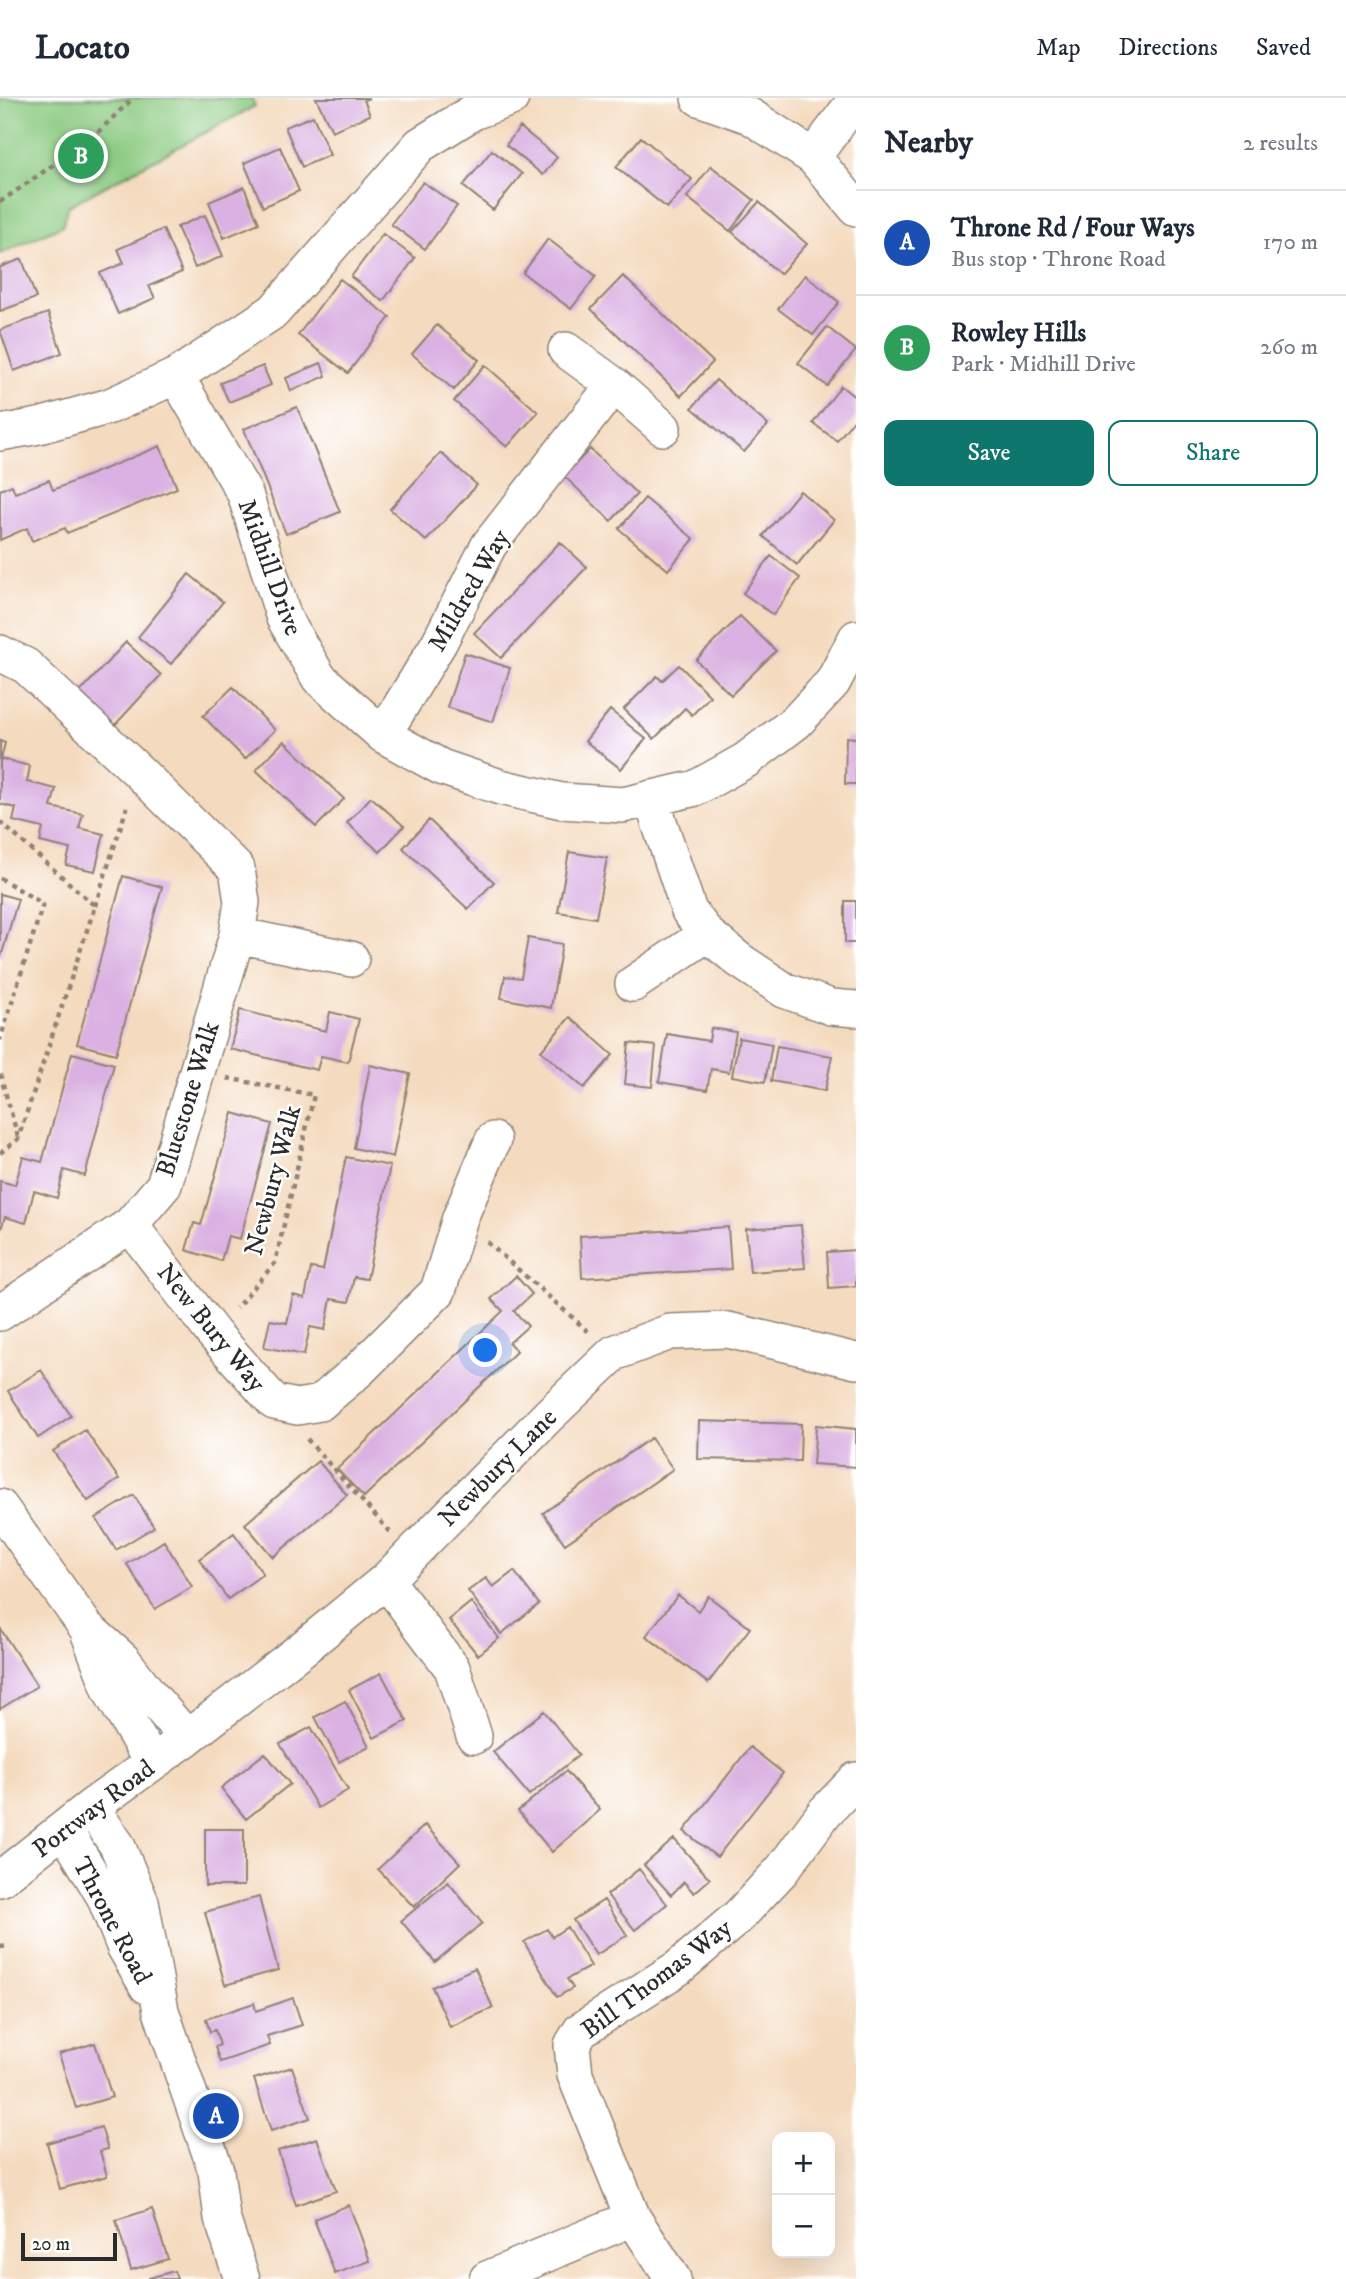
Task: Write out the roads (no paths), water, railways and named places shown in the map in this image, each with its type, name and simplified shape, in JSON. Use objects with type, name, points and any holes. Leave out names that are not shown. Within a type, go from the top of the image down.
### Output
[{"type":"street","points":[[0,433],[39,426],[110,406],[176,376],[274,311],[420,145],[473,112],[511,98]]},
{"type":"street","points":[[699,98],[750,116],[813,157],[856,208]]},
{"type":"street","points":[[813,157],[856,99]]},
{"type":"street","points":[[566,350],[614,385],[663,428]]},
{"type":"street","name":"Midhill Drive","points":[[176,376],[245,494],[284,618],[319,678],[383,735],[441,767],[500,787],[562,802],[623,805],[696,788],[746,760],[796,722],[833,682],[856,638]]},
{"type":"street","name":"Mildred Way","points":[[383,735],[439,643],[489,545],[614,385]]},
{"type":"street","name":"Bluestone Walk","points":[[0,653],[26,666],[237,869],[242,902],[237,935],[163,1185],[130,1225],[0,1313]]},
{"type":"street","points":[[651,798],[689,911],[706,934],[784,990],[831,1007],[856,1009]]},
{"type":"street","points":[[633,984],[706,934]]},
{"type":"street","points":[[237,935],[351,959]]},
{"type":"street","name":"New Bury Way","points":[[130,1225],[213,1333],[274,1402],[297,1407],[320,1403],[360,1369],[438,1291],[460,1218],[493,1140]]},
{"type":"street","name":"Newbury Lane","points":[[187,1738],[386,1580],[614,1353],[670,1332],[728,1329],[856,1361]]},
{"type":"street","points":[[0,1507],[86,1627],[123,1660],[187,1738]]},
{"type":"street","points":[[386,1580],[452,1668],[474,1736]]},
{"type":"street","points":[[86,1627],[111,1692],[152,1763]]},
{"type":"street","name":"Portway Road","points":[[0,1879],[91,1807],[187,1738]]},
{"type":"street","name":"Bill Thomas Way","points":[[673,2279],[634,2217],[575,2076],[572,2045],[581,2030],[678,1968],[738,1916],[782,1870],[825,1812],[856,1780]]},
{"type":"street","name":"Throne Road","points":[[91,1807],[117,1845],[141,1902],[161,2011],[216,2171],[222,2218],[242,2279]]},
{"type":"street","name":"Throne Road","points":[[64,1829],[104,1896],[124,1946],[161,2011]]},
{"type":"street","name":"Throne Road","points":[[216,2171],[241,2210],[264,2279]]},
{"type":"street","points":[[487,2279],[634,2217]]},
{"type":"place","name":"Rowley Hills","points":[[81,156]]},
{"type":"place","name":"Throne Rd / Four Ways","points":[[216,2116]]}]
